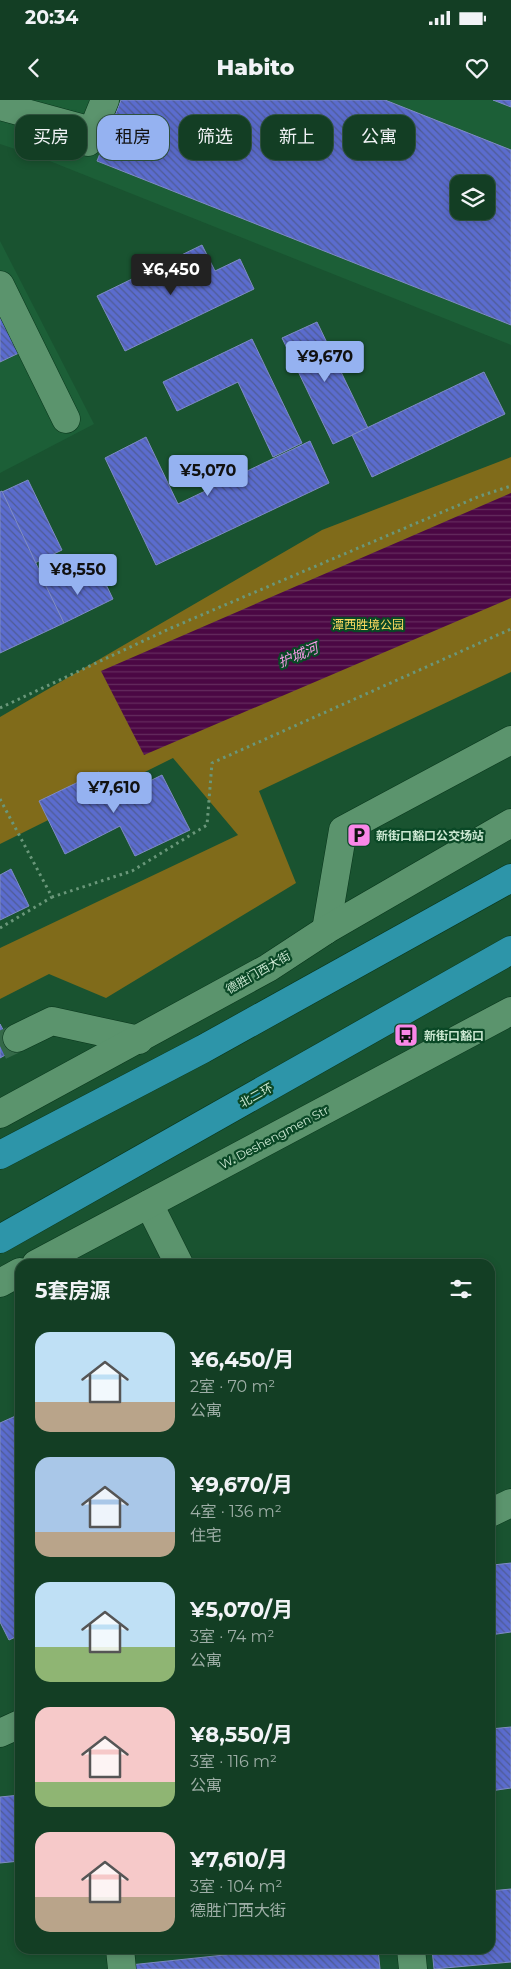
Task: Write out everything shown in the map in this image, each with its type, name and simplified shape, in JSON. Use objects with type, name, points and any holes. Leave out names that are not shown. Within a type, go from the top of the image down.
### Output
[{"type":"highway","points":[[0,1155],[203,1049],[511,878]]},
{"type":"highway","name":"北二环","points":[[0,1239],[511,950]]},
{"type":"street","points":[[0,106],[90,136],[105,100]]},
{"type":"street","points":[[0,285],[66,420]]},
{"type":"street","points":[[326,930],[343,830],[511,740]]},
{"type":"street","name":"德胜门西大街","points":[[0,1114],[139,1040],[268,968],[326,930],[511,824]]},
{"type":"street","name":"W. Deshengmen Str","points":[[45,1259],[511,1011]]},
{"type":"street","points":[[16,1038],[52,1021],[139,1040]]},
{"type":"street","points":[[149,1204],[176,1259]]},
{"type":"street","points":[[0,1283],[15,1275]]},
{"type":"street","points":[[495,1511],[511,1504]]},
{"type":"street","points":[[0,1733],[15,1726]]},
{"type":"street","points":[[120,1954],[122,1969]]},
{"type":"street","points":[[412,1954],[413,1969]]},
{"type":"path","points":[[0,708],[171,628],[480,496],[511,486]]},
{"type":"path","points":[[0,928],[52,897],[132,871],[207,825],[212,763],[511,629]]},
{"type":"path","points":[[0,799],[52,897]]},
{"type":"shaded area","points":[[0,100],[511,100],[511,345],[47,160],[87,160],[87,115],[15,115],[15,149],[0,144]]},
{"type":"shaded area","points":[[0,241],[94,424],[0,473]]},
{"type":"green space","name":"潭西胜境公园","points":[[511,457],[511,672],[259,791],[296,883],[106,998],[49,974],[0,999],[0,948],[238,835],[173,758],[0,844],[0,717],[322,530]]},
{"type":"water","name":"护城河","points":[[511,493],[511,598],[144,755],[101,671]]},
{"type":"building","points":[[121,100],[385,100],[511,150],[511,325],[97,161],[169,160],[169,115],[115,115]]},
{"type":"building","points":[[493,100],[511,100],[511,107]]},
{"type":"building","points":[[202,245],[215,271],[240,259],[254,289],[125,351],[97,296]]},
{"type":"building","points":[[0,308],[21,352],[0,362]]},
{"type":"building","points":[[317,322],[368,428],[333,444],[282,338]]},
{"type":"building","points":[[252,339],[302,443],[273,457],[238,382],[177,411],[163,382]]},
{"type":"building","points":[[484,372],[505,414],[372,477],[352,435]]},
{"type":"building","points":[[146,437],[178,504],[310,441],[329,483],[156,565],[105,458]]},
{"type":"building","points":[[28,480],[62,550],[35,563],[2,492]]},
{"type":"building","points":[[2,491],[64,623],[0,653],[0,492]]},
{"type":"building","points":[[72,574],[78,585],[101,574],[113,599],[64,623],[46,586]]},
{"type":"building","points":[[99,772],[113,799],[162,775],[190,830],[135,856],[120,826],[65,854],[39,801]]},
{"type":"building","points":[[11,869],[29,906],[0,920],[0,875]]},
{"type":"building","points":[[0,1024],[14,1050],[0,1058]]},
{"type":"building","points":[[15,1416],[15,1637],[9,1640],[0,1622],[0,1423]]},
{"type":"building","points":[[511,1563],[511,1632],[495,1634],[495,1585],[495,1565]]},
{"type":"building","points":[[511,1727],[511,1788],[495,1790],[495,1729]]},
{"type":"building","points":[[15,1796],[15,1862],[0,1863],[0,1797]]},
{"type":"building","points":[[511,1889],[511,1962],[434,1969],[432,1954],[495,1954],[495,1891]]},
{"type":"building","points":[[234,1954],[378,1954],[380,1969],[131,1969],[130,1965]]},
{"type":"tunnel","points":[[0,1046],[17,1038]]},
{"type":"place","name":"新街口豁口公交场站","points":[[359,835]]},
{"type":"place","name":"新街口豁口","points":[[406,1035]]}]
